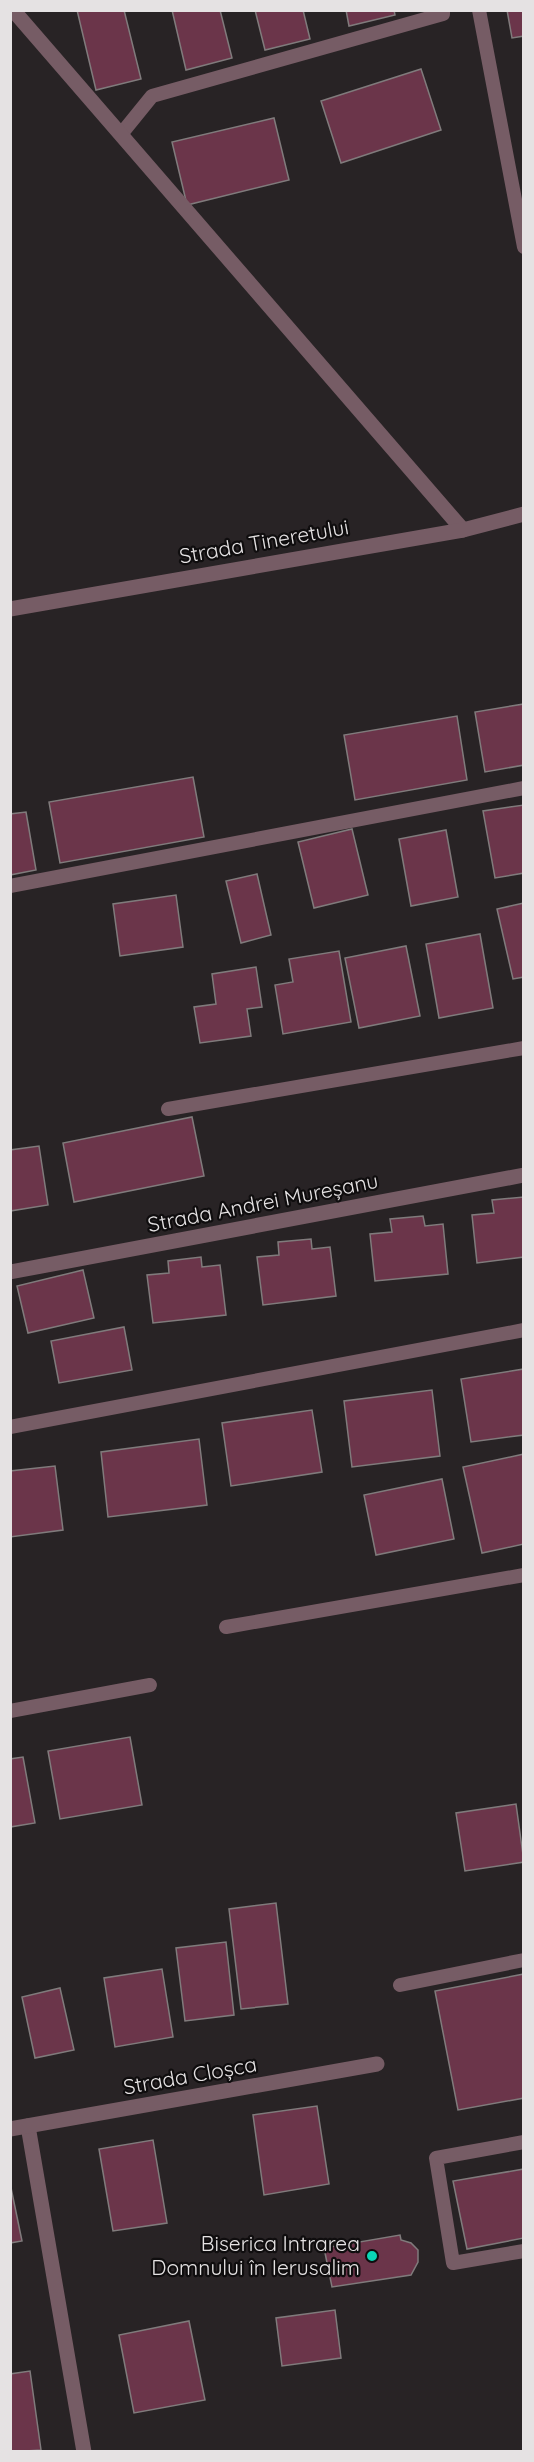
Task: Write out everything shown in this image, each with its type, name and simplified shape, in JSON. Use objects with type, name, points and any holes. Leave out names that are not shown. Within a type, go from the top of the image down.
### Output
[{"type":"street","points":[[13,10],[464,530]]},
{"type":"street","name":"Strada Tineretului","points":[[10,609],[464,530],[524,514]]},
{"type":"street","name":"Strada Andrei Mureșanu","points":[[10,1272],[524,1174]]},
{"type":"street","name":"Strada Cloșca","points":[[10,2129],[377,2064]]},
{"type":"street","points":[[28,2126],[84,2451]]},
{"type":"lane","points":[[122,133],[152,96],[443,14],[443,10]]},
{"type":"lane","points":[[479,10],[524,247]]},
{"type":"lane","points":[[10,886],[524,788]]},
{"type":"lane","points":[[168,1109],[524,1048]]},
{"type":"lane","points":[[10,1427],[524,1330]]},
{"type":"lane","points":[[226,1627],[524,1575]]},
{"type":"lane","points":[[10,1711],[150,1685]]},
{"type":"lane","points":[[400,1985],[524,1960]]},
{"type":"lane","points":[[524,2142],[436,2158],[453,2263],[524,2251]]},
{"type":"building","points":[[77,10],[124,10],[141,79],[96,90]]},
{"type":"building","points":[[172,10],[220,10],[232,58],[186,70]]},
{"type":"building","points":[[255,10],[303,10],[310,39],[265,50]]},
{"type":"building","points":[[346,10],[394,10],[395,15],[349,26]]},
{"type":"building","points":[[507,10],[524,10],[524,36],[512,38]]},
{"type":"building","points":[[421,69],[441,130],[341,163],[321,101]]},
{"type":"building","points":[[274,118],[289,180],[187,205],[172,142]]},
{"type":"building","points":[[524,704],[524,765],[485,772],[475,712]]},
{"type":"building","points":[[457,716],[467,780],[355,800],[344,735]]},
{"type":"building","points":[[193,777],[204,837],[60,863],[49,802]]},
{"type":"building","points":[[524,805],[524,873],[495,878],[483,811]]},
{"type":"building","points":[[26,812],[36,870],[10,875],[10,814]]},
{"type":"building","points":[[352,829],[368,895],[314,908],[298,842]]},
{"type":"building","points":[[446,830],[458,897],[411,906],[399,839]]},
{"type":"building","points":[[257,874],[271,935],[241,943],[226,881]]},
{"type":"building","points":[[176,895],[183,947],[120,956],[113,904]]},
{"type":"building","points":[[524,903],[524,977],[513,979],[497,909]]},
{"type":"building","points":[[480,934],[493,1008],[439,1018],[426,944]]},
{"type":"building","points":[[406,946],[420,1016],[359,1028],[345,958]]},
{"type":"building","points":[[339,951],[351,1022],[283,1034],[275,985],[293,982],[289,959]]},
{"type":"building","points":[[256,967],[262,1007],[247,1009],[251,1036],[200,1043],[194,1007],[216,1004],[212,974]]},
{"type":"building","points":[[192,1117],[204,1176],[74,1202],[63,1143]]},
{"type":"building","points":[[39,1146],[48,1205],[10,1211],[10,1150]]},
{"type":"building","points":[[524,1197],[524,1257],[477,1263],[472,1215],[494,1213],[492,1200]]},
{"type":"building","points":[[423,1216],[425,1226],[443,1224],[448,1274],[375,1281],[370,1234],[392,1232],[390,1219]]},
{"type":"building","points":[[311,1239],[312,1249],[330,1247],[336,1296],[263,1305],[257,1257],[279,1255],[278,1242]]},
{"type":"building","points":[[201,1257],[202,1267],[220,1265],[226,1315],[153,1323],[147,1275],[169,1273],[168,1261]]},
{"type":"building","points":[[83,1270],[94,1318],[28,1333],[17,1286]]},
{"type":"building","points":[[124,1327],[132,1370],[59,1383],[51,1341]]},
{"type":"building","points":[[524,1369],[524,1435],[471,1442],[461,1379]]},
{"type":"building","points":[[432,1390],[440,1456],[352,1467],[344,1401]]},
{"type":"building","points":[[312,1410],[322,1472],[231,1486],[222,1423]]},
{"type":"building","points":[[199,1439],[207,1505],[108,1517],[101,1452]]},
{"type":"building","points":[[524,1454],[524,1544],[482,1553],[463,1467]]},
{"type":"building","points":[[55,1466],[63,1530],[10,1537],[10,1471]]},
{"type":"building","points":[[442,1479],[454,1539],[376,1555],[364,1495]]},
{"type":"building","points":[[130,1737],[142,1805],[60,1819],[48,1751]]},
{"type":"building","points":[[23,1757],[35,1823],[10,1827],[10,1759]]},
{"type":"building","points":[[516,1804],[524,1862],[465,1871],[456,1813]]},
{"type":"building","points":[[276,1903],[288,2004],[241,2009],[229,1909]]},
{"type":"building","points":[[226,1942],[234,2015],[185,2021],[176,1948]]},
{"type":"building","points":[[162,1969],[173,2037],[115,2047],[104,1978]]},
{"type":"building","points":[[524,1974],[524,2098],[458,2110],[435,1991]]},
{"type":"building","points":[[60,1988],[74,2050],[35,2058],[22,1997]]},
{"type":"building","points":[[317,2106],[329,2184],[264,2195],[253,2115]]},
{"type":"building","points":[[153,2140],[167,2223],[113,2231],[99,2149]]},
{"type":"building","points":[[524,2169],[524,2238],[467,2249],[453,2181]]},
{"type":"building","points":[[10,2183],[22,2241],[10,2243]]},
{"type":"building","name":"Biserica Intrarea Domnului în Ierusalim","points":[[400,2235],[401,2240],[411,2243],[418,2250],[418,2262],[411,2275],[332,2287],[324,2248]]},
{"type":"building","points":[[335,2310],[341,2358],[282,2366],[276,2318]]},
{"type":"building","points":[[189,2321],[205,2400],[134,2413],[119,2335]]},
{"type":"building","points":[[30,2371],[41,2450],[10,2452],[10,2374]]},
{"type":"place","name":"Biserica Intrarea Domnului în Ierusalim","points":[[372,2256]]}]
